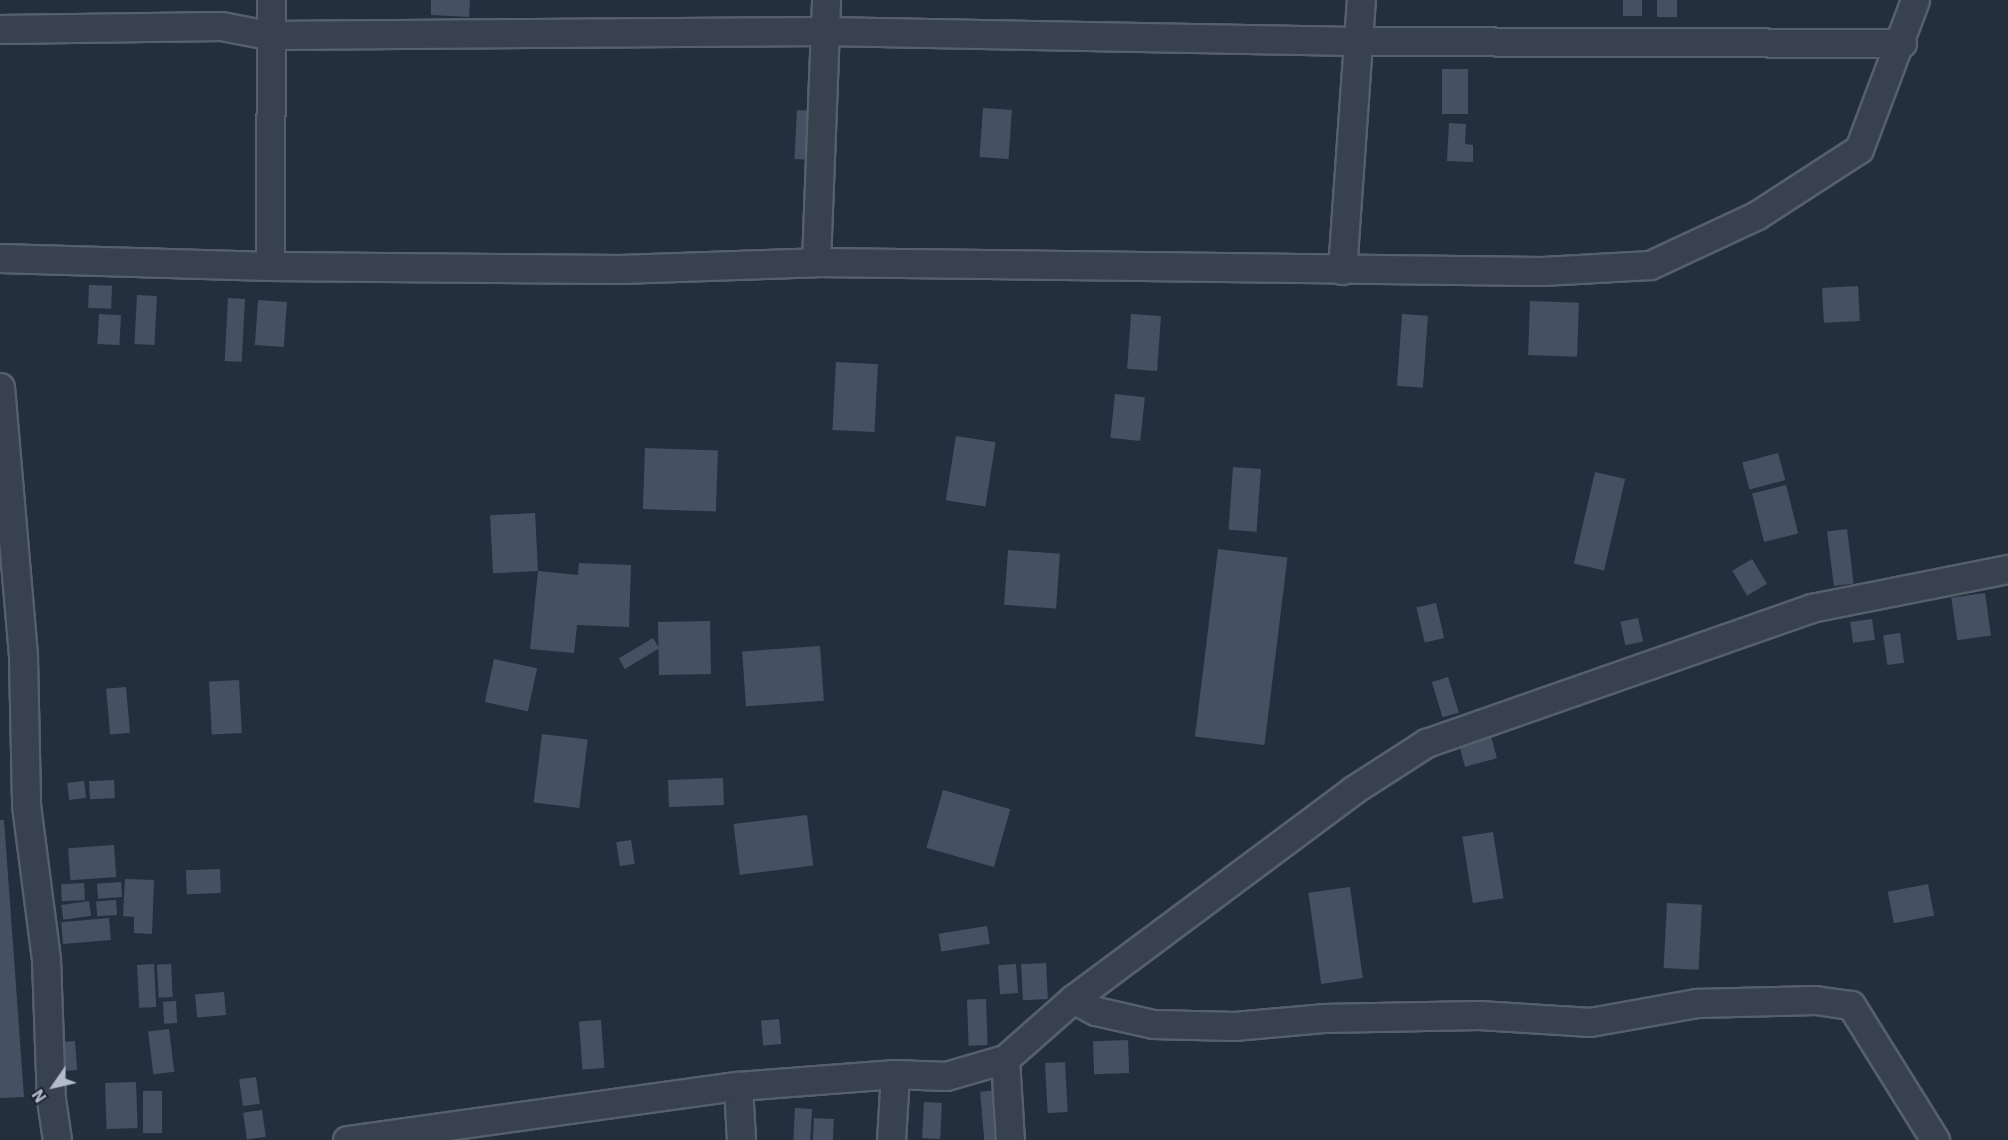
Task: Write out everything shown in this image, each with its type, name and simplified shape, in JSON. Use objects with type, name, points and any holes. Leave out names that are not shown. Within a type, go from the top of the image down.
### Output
[{"type":"street","points":[[270,266],[268,35],[271,0]]},
{"type":"street","points":[[816,262],[826,0]]},
{"type":"street","points":[[1342,270],[1355,41],[1361,0]]},
{"type":"street","points":[[0,258],[270,266],[620,269],[816,262],[1543,271],[1650,265],[1757,215],[1859,149],[1902,44],[1915,0]]},
{"type":"street","points":[[0,29],[221,26],[268,35],[825,31],[1355,41],[1902,44]]},
{"type":"street","points":[[0,387],[23,657],[26,805],[45,959],[51,1100],[57,1140]]},
{"type":"street","points":[[347,1140],[428,1134],[738,1086],[895,1074],[946,1076],[1005,1059],[1073,999],[1353,790],[1426,743],[1811,609],[2008,569]]},
{"type":"street","points":[[1073,999],[1096,1011],[1153,1024],[1234,1026],[1323,1018],[1479,1015],[1590,1022],[1696,1003],[1815,1000],[1851,1005],[1935,1140]]},
{"type":"street","points":[[1005,1059],[1010,1140]]},
{"type":"street","points":[[891,1140],[895,1074]]},
{"type":"street","points":[[738,1086],[741,1140]]},
{"type":"building","points":[[431,0],[470,0],[469,17],[431,15]]},
{"type":"building","points":[[1623,0],[1642,0],[1642,16],[1623,16]]},
{"type":"building","points":[[1657,0],[1677,0],[1677,17],[1657,17]]},
{"type":"building","points":[[1442,69],[1468,69],[1468,114],[1442,114]]},
{"type":"building","points":[[983,108],[1012,110],[1009,159],[980,157]]},
{"type":"building","points":[[797,110],[817,111],[814,160],[794,159]]},
{"type":"building","points":[[1449,123],[1466,124],[1465,144],[1473,145],[1473,162],[1447,161]]},
{"type":"building","points":[[89,285],[112,286],[111,309],[88,308]]},
{"type":"building","points":[[1858,286],[1860,321],[1824,323],[1822,288]]},
{"type":"building","points":[[137,295],[157,296],[154,345],[134,344]]},
{"type":"building","points":[[228,298],[245,299],[242,362],[225,361]]},
{"type":"building","points":[[258,300],[287,302],[284,347],[255,345]]},
{"type":"building","points":[[1530,301],[1579,303],[1577,357],[1528,355]]},
{"type":"building","points":[[99,314],[121,315],[119,345],[97,344]]},
{"type":"building","points":[[1131,314],[1161,316],[1157,371],[1127,369]]},
{"type":"building","points":[[1402,314],[1428,316],[1423,388],[1397,386]]},
{"type":"building","points":[[836,362],[878,364],[874,432],[832,430]]},
{"type":"building","points":[[1115,394],[1145,397],[1140,441],[1110,438]]},
{"type":"building","points":[[956,436],[996,442],[985,506],[946,500]]},
{"type":"building","points":[[645,448],[718,451],[716,512],[643,509]]},
{"type":"building","points":[[1778,453],[1785,480],[1750,490],[1742,463]]},
{"type":"building","points":[[1233,467],[1261,469],[1257,532],[1229,530]]},
{"type":"building","points":[[1595,472],[1625,479],[1604,571],[1574,564]]},
{"type":"building","points":[[1786,485],[1798,534],[1764,542],[1752,493]]},
{"type":"building","points":[[535,513],[538,571],[493,573],[490,515]]},
{"type":"building","points":[[1847,529],[1854,584],[1834,586],[1827,531]]},
{"type":"building","points":[[1218,549],[1287,558],[1264,745],[1195,737]]},
{"type":"building","points":[[1008,550],[1060,554],[1056,608],[1004,605]]},
{"type":"building","points":[[1752,559],[1767,584],[1747,596],[1732,571]]},
{"type":"building","points":[[579,563],[631,565],[629,627],[577,625],[574,653],[530,649],[538,571],[578,575]]},
{"type":"building","points":[[1985,593],[1991,636],[1957,640],[1951,598]]},
{"type":"building","points":[[1436,603],[1444,638],[1425,643],[1417,607]]},
{"type":"building","points":[[1638,618],[1643,641],[1625,645],[1620,622]]},
{"type":"building","points":[[1872,619],[1875,640],[1853,643],[1850,622]]},
{"type":"building","points":[[710,621],[711,674],[659,675],[658,622]]},
{"type":"building","points":[[1900,633],[1904,663],[1887,665],[1883,635]]},
{"type":"building","points":[[653,638],[659,648],[625,669],[619,659]]},
{"type":"building","points":[[820,646],[824,701],[746,706],[742,651]]},
{"type":"building","points":[[494,659],[537,668],[528,711],[485,702]]},
{"type":"building","points":[[1448,677],[1459,712],[1443,717],[1432,682]]},
{"type":"building","points":[[239,680],[242,733],[212,734],[209,682]]},
{"type":"building","points":[[126,687],[130,733],[110,735],[106,689]]},
{"type":"building","points":[[542,734],[588,740],[579,808],[534,802]]},
{"type":"building","points":[[1491,736],[1497,758],[1465,767],[1459,745]]},
{"type":"building","points":[[723,778],[724,805],[669,807],[668,780]]},
{"type":"building","points":[[114,780],[115,798],[90,799],[89,781]]},
{"type":"building","points":[[84,781],[86,798],[69,800],[67,783]]},
{"type":"building","points":[[943,790],[1010,809],[994,867],[926,848]]},
{"type":"building","points":[[807,815],[813,866],[740,875],[734,824]]},
{"type":"building","points":[[0,820],[4,820],[24,1097],[0,1098]]},
{"type":"building","points":[[1493,832],[1503,898],[1473,903],[1462,837]]},
{"type":"building","points":[[631,840],[635,864],[620,866],[616,842]]},
{"type":"building","points":[[114,845],[116,877],[70,880],[68,848]]},
{"type":"building","points":[[220,869],[221,893],[187,894],[186,870]]},
{"type":"building","points":[[125,879],[154,880],[152,934],[134,933],[134,917],[123,916]]},
{"type":"building","points":[[121,882],[122,897],[98,899],[97,884]]},
{"type":"building","points":[[84,883],[85,900],[62,901],[61,884]]},
{"type":"building","points":[[1928,884],[1934,915],[1894,923],[1888,892]]},
{"type":"building","points":[[1350,887],[1363,978],[1321,984],[1308,893]]},
{"type":"building","points":[[116,900],[117,915],[97,916],[96,901]]},
{"type":"building","points":[[89,901],[91,916],[63,920],[61,905]]},
{"type":"building","points":[[1667,903],[1702,905],[1699,970],[1664,968]]},
{"type":"building","points":[[109,918],[111,940],[63,944],[61,922]]},
{"type":"building","points":[[987,926],[990,944],[941,951],[939,934]]},
{"type":"building","points":[[1046,963],[1048,999],[1023,1000],[1021,964]]},
{"type":"building","points":[[154,964],[156,1007],[139,1008],[137,965]]},
{"type":"building","points":[[171,964],[173,997],[159,998],[157,965]]},
{"type":"building","points":[[1016,964],[1018,993],[1000,994],[998,965]]},
{"type":"building","points":[[224,992],[226,1015],[197,1017],[195,995]]},
{"type":"building","points":[[986,999],[988,1045],[969,1046],[967,1000]]},
{"type":"building","points":[[176,1001],[177,1023],[164,1024],[163,1002]]},
{"type":"building","points":[[779,1019],[781,1044],[763,1045],[761,1021]]},
{"type":"building","points":[[601,1020],[604,1068],[582,1069],[579,1022]]},
{"type":"building","points":[[169,1029],[174,1072],[153,1074],[148,1032]]},
{"type":"building","points":[[1128,1040],[1129,1073],[1094,1074],[1093,1041]]},
{"type":"building","points":[[75,1041],[77,1070],[63,1071],[61,1042]]},
{"type":"building","points":[[1065,1062],[1068,1112],[1048,1113],[1045,1063]]},
{"type":"building","points":[[256,1077],[260,1104],[243,1106],[239,1079]]},
{"type":"building","points":[[136,1082],[138,1128],[107,1129],[105,1083]]},
{"type":"building","points":[[999,1090],[1003,1140],[984,1140],[980,1092]]},
{"type":"building","points":[[143,1091],[162,1091],[162,1133],[143,1133]]},
{"type":"building","points":[[924,1102],[942,1103],[940,1139],[922,1138]]},
{"type":"building","points":[[795,1108],[812,1109],[810,1140],[793,1140]]},
{"type":"building","points":[[262,1110],[266,1137],[247,1139],[243,1113]]},
{"type":"building","points":[[814,1118],[834,1119],[833,1140],[813,1140]]}]
